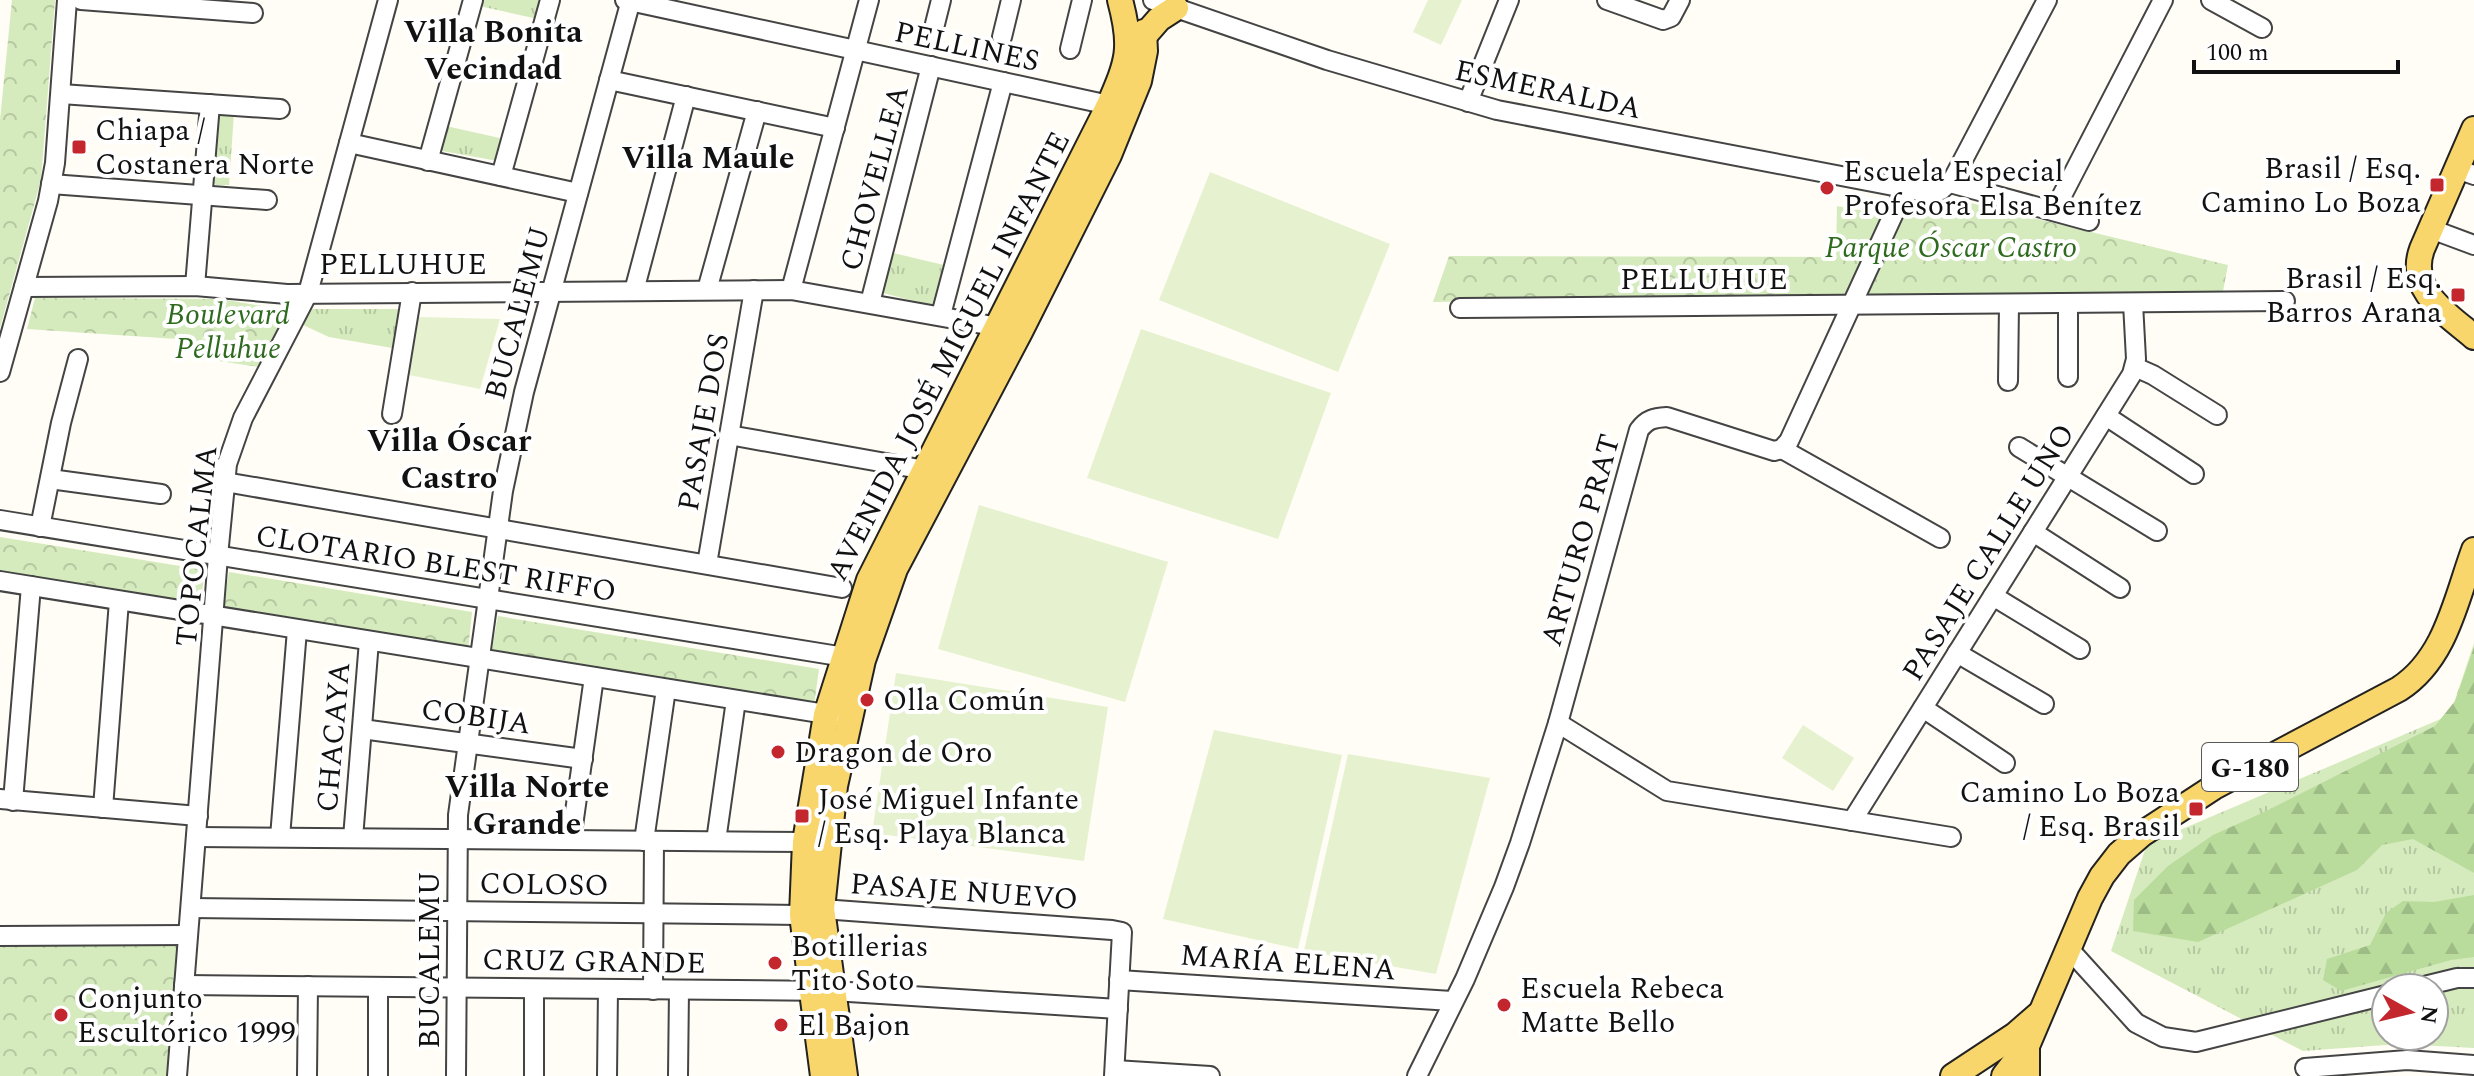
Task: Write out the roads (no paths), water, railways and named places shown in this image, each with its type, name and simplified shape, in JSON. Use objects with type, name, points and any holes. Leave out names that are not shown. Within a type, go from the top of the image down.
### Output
[{"type":"main road","name":"AVENIDA JOSÉ MIGUEL INFANTE","points":[[853,659],[1009,329],[1109,105],[1128,52],[1128,30],[1120,0]]},
{"type":"main road","name":"AVENIDA JOSÉ MIGUEL INFANTE","points":[[823,1076],[822,991],[805,842],[877,560],[925,470],[1009,329],[1120,130],[1143,66],[1145,35],[1136,0]]},
{"type":"main road","points":[[1145,35],[1159,19],[1164,4]]},
{"type":"main road","points":[[2474,129],[2466,172],[2431,229],[2419,257],[2421,283],[2437,305],[2474,337]]},
{"type":"main road","name":"G-180","points":[[2004,1076],[2027,1046],[2090,898],[2119,854],[2142,834],[2214,787],[2415,678],[2441,641],[2474,550]]},
{"type":"main road","name":"AVENIDA JOSÉ MIGUEL INFANTE","points":[[812,912],[825,859],[835,786],[837,716]]},
{"type":"main road","name":"AVENIDA JOSÉ MIGUEL INFANTE","points":[[822,991],[845,1076]]},
{"type":"main road","name":"G-180","points":[[1953,1076],[2028,1026],[2045,1008]]},
{"type":"main road","points":[[2027,1046],[2027,1076]]},
{"type":"street","points":[[0,372],[51,184],[67,0]]},
{"type":"street","points":[[81,0],[253,13]]},
{"type":"street","name":"TOPOCALMA","points":[[177,1076],[225,482],[237,432],[308,293],[388,0]]},
{"type":"street","points":[[428,161],[473,0]]},
{"type":"street","points":[[501,176],[550,0]]},
{"type":"street","name":"PELLINES","points":[[629,0],[1109,105]]},
{"type":"street","name":"BUCALEMU","points":[[456,1076],[458,839],[497,528],[517,424],[629,0]]},
{"type":"street","points":[[791,290],[869,0]]},
{"type":"street","points":[[935,24],[941,0]]},
{"type":"street","points":[[1002,37],[1011,0]]},
{"type":"street","points":[[1070,49],[1082,0]]},
{"type":"street","points":[[1468,102],[1509,0]]},
{"type":"street","points":[[1607,0],[1668,20],[1680,0]]},
{"type":"street","points":[[1946,187],[2047,0]]},
{"type":"street","points":[[2054,211],[2163,0]]},
{"type":"street","points":[[2211,0],[2262,28]]},
{"type":"street","name":"ESMERALDA","points":[[1164,4],[1315,56],[1468,102],[1905,189],[1930,193],[1946,187],[2089,221]]},
{"type":"street","name":"CHOVELLEA","points":[[870,303],[931,66]]},
{"type":"street","points":[[609,80],[835,128]]},
{"type":"street","points":[[941,315],[1003,82]]},
{"type":"street","points":[[61,94],[280,109]]},
{"type":"street","points":[[634,291],[686,96]]},
{"type":"street","points":[[195,286],[210,104]]},
{"type":"street","points":[[707,290],[757,111]]},
{"type":"street","points":[[349,143],[578,193]]},
{"type":"street","points":[[51,184],[267,200]]},
{"type":"street","points":[[1905,189],[1789,441],[1782,449],[1940,538]]},
{"type":"street","points":[[2431,229],[2474,245]]},
{"type":"street","name":"PELLUHUE","points":[[24,287],[195,286],[266,293],[791,290],[1009,329]]},
{"type":"street","name":"PASAJE DOS","points":[[707,564],[754,290]]},
{"type":"street","points":[[392,414],[412,292]]},
{"type":"street","name":"PELLUHUE","points":[[1460,308],[2285,301]]},
{"type":"street","points":[[2133,303],[2135,367],[2217,415]]},
{"type":"street","points":[[2068,304],[2068,377]]},
{"type":"street","points":[[2008,381],[2009,305]]},
{"type":"street","points":[[40,527],[78,359]]},
{"type":"street","name":"PASAJE CALLE UNO","points":[[1852,821],[2135,367]]},
{"type":"street","points":[[2106,416],[2194,474]]},
{"type":"street","name":"ARTURO PRAT","points":[[1417,1076],[1504,887],[1558,723],[1639,430],[1645,422],[1667,417],[1774,451],[1782,449]]},
{"type":"street","points":[[729,435],[925,470]]},
{"type":"street","points":[[2019,447],[2157,531]]},
{"type":"street","points":[[50,479],[161,494]]},
{"type":"street","points":[[225,482],[842,588]]},
{"type":"street","name":"CLOTARIO BLEST RIFFO","points":[[0,520],[853,659]]},
{"type":"street","points":[[2033,532],[2120,588]]},
{"type":"street","points":[[0,581],[837,716]]},
{"type":"street","points":[[31,586],[7,800],[198,816]]},
{"type":"street","points":[[1993,596],[2080,649]]},
{"type":"street","points":[[103,808],[119,601]]},
{"type":"street","points":[[280,837],[297,630]]},
{"type":"street","name":"CHACAYA","points":[[353,838],[369,641]]},
{"type":"street","points":[[1957,653],[2044,704]]},
{"type":"street","points":[[571,840],[594,677]]},
{"type":"street","points":[[653,990],[649,841],[666,689]]},
{"type":"street","points":[[716,841],[736,700]]},
{"type":"street","points":[[1923,708],[2005,763]]},
{"type":"street","points":[[1558,723],[1667,791],[1951,837]]},
{"type":"street","name":"COBIJA","points":[[362,729],[583,759]]},
{"type":"street","points":[[196,837],[805,842]]},
{"type":"street","name":"COLOSO","points":[[191,908],[812,912]]},
{"type":"street","name":"PASAJE NUEVO","points":[[812,912],[1122,932],[1119,980]]},
{"type":"street","points":[[0,936],[188,935]]},
{"type":"street","points":[[2069,949],[2136,1023],[2163,1037],[2196,1042],[2370,999]]},
{"type":"street","points":[[2450,980],[2474,978]]},
{"type":"street","points":[[1119,980],[1114,1073],[1210,1076]]},
{"type":"street","name":"MARÍA ELENA","points":[[1119,980],[1452,1001]]},
{"type":"street","name":"CRUZ GRANDE","points":[[184,985],[822,991]]},
{"type":"street","points":[[307,1076],[308,986]]},
{"type":"street","points":[[378,987],[378,1076]]},
{"type":"street","points":[[534,989],[534,1076]]},
{"type":"street","points":[[607,1076],[608,989]]},
{"type":"street","points":[[678,1076],[679,990]]},
{"type":"street","points":[[822,991],[1118,1009]]},
{"type":"street","points":[[2305,1068],[2407,1060],[2474,1065]]},
{"type":"place","name":"Chiapa / Costanera Norte","points":[[79,147]]},
{"type":"place","name":"Brasil / Esq. Camino Lo Boza","points":[[2437,185]]},
{"type":"place","name":"Escuela Especial Profesora Elsa Benítez","points":[[1827,188]]},
{"type":"place","name":"Brasil / Esq. Barros Arana","points":[[2458,295]]},
{"type":"place","name":"Olla Común","points":[[867,700]]},
{"type":"place","name":"Dragon de Oro","points":[[778,752]]},
{"type":"place","name":"Camino Lo Boza / Esq. Brasil","points":[[2196,809]]},
{"type":"place","name":"José Miguel Infante / Esq. Playa Blanca","points":[[802,816]]},
{"type":"place","name":"Botillerias Tito Soto","points":[[775,963]]},
{"type":"place","name":"Escuela Rebeca Matte Bello","points":[[1504,1005]]},
{"type":"place","name":"Conjunto Escultórico 1999","points":[[61,1015]]},
{"type":"place","name":"El Bajon","points":[[781,1025]]},
{"type":"district","name":"Villa Bonita Vecindad","points":[[493,50]]},
{"type":"district","name":"Villa Maule","points":[[708,157]]},
{"type":"district","name":"Villa Óscar Castro","points":[[449,458]]},
{"type":"district","name":"Villa Norte Grande","points":[[527,804]]},
{"type":"park label","name":"Parque Óscar Castro","points":[[1951,247]]},
{"type":"park label","name":"Boulevard Pelluhue","points":[[228,331]]}]
